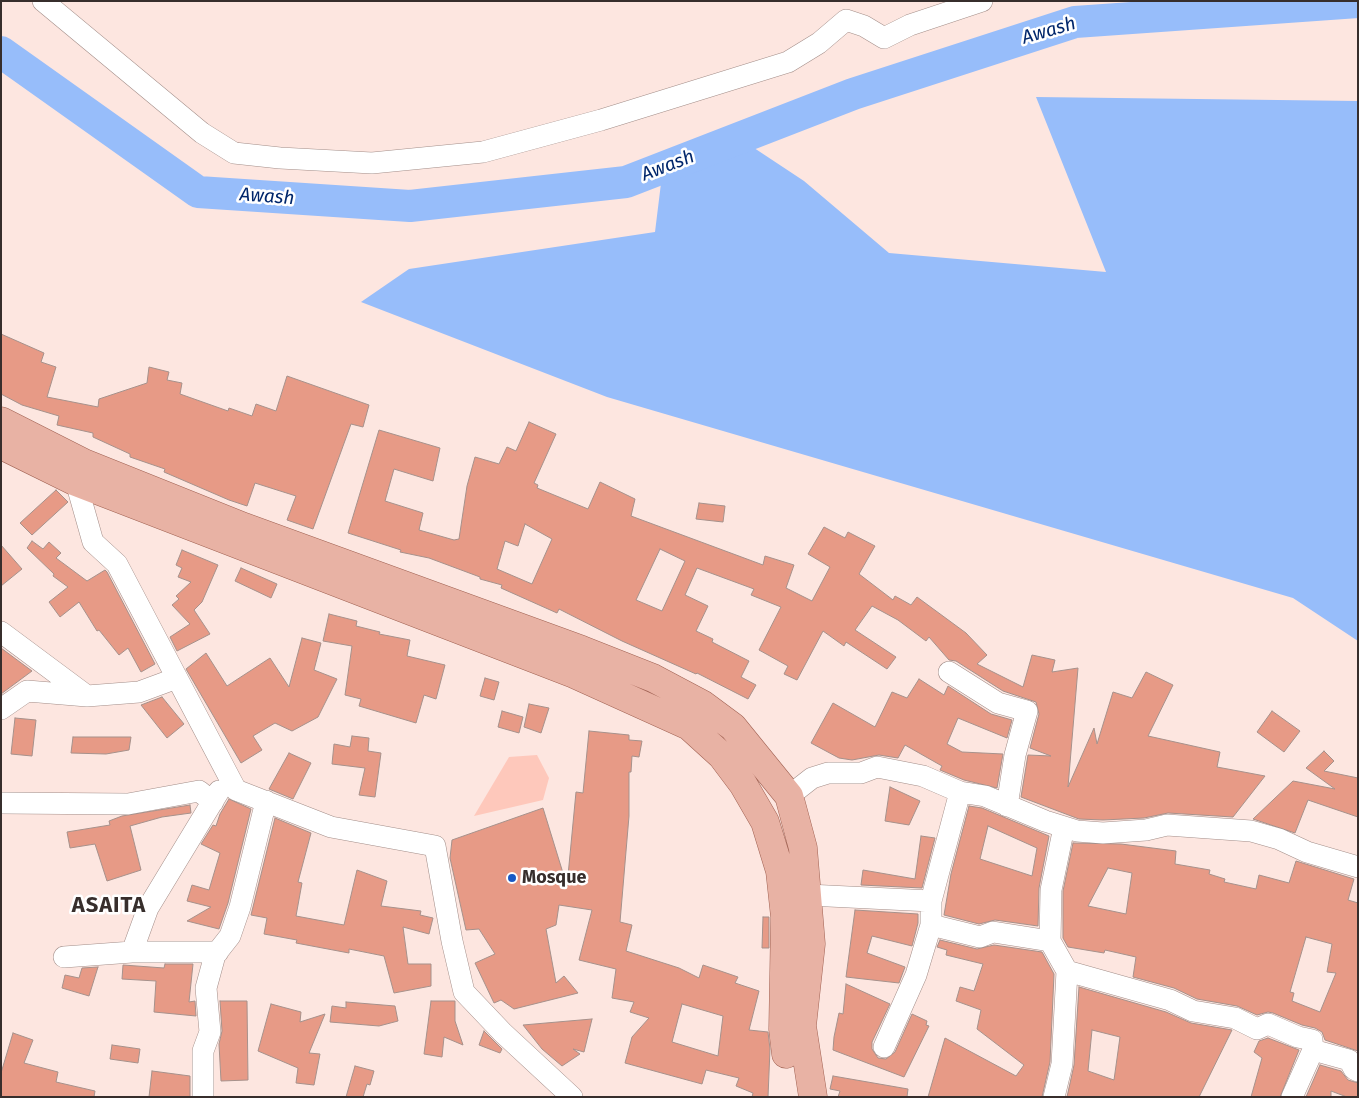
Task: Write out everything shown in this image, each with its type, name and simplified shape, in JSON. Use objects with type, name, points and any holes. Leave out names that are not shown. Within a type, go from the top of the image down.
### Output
[{"type":"main road","points":[[1,421],[80,472]]},
{"type":"main road","points":[[1,445],[80,472],[578,662],[654,678],[702,704],[733,727],[789,796],[803,848],[811,944],[802,1026],[812,1097]]},
{"type":"main road","points":[[578,662],[689,726],[722,756],[743,784],[765,822],[781,880],[785,916],[784,1029],[795,1097]]},
{"type":"street","points":[[42,1],[202,133],[234,153],[280,158],[372,163],[483,152],[601,120],[788,62],[818,44],[846,20],[864,26],[884,38],[910,25],[982,1]]},
{"type":"street","points":[[80,472],[93,542],[117,564],[236,790],[331,827],[435,846],[452,941],[464,992],[503,1033],[572,1097]]},
{"type":"street","points":[[1,632],[87,696]]},
{"type":"street","points":[[949,672],[998,704],[1027,710],[1015,755],[1007,806]]},
{"type":"street","points":[[1,709],[27,691],[87,696],[139,692],[177,678]]},
{"type":"street","points":[[789,796],[812,778],[828,773],[861,773],[877,767],[923,776],[960,792],[985,796],[1007,806],[1077,831],[1146,830],[1167,825],[1251,831],[1280,839],[1307,852],[1358,867]]},
{"type":"street","points":[[132,952],[148,908],[229,776]]},
{"type":"street","points":[[1,803],[128,804],[199,791],[213,802]]},
{"type":"street","points":[[884,1047],[916,975],[931,925],[931,901],[960,792]]},
{"type":"street","points":[[203,1097],[203,1051],[210,1032],[206,988],[218,952],[230,936],[240,907],[266,801]]},
{"type":"street","points":[[1054,1097],[1062,1064],[1067,971],[1050,941],[1051,890],[1064,827]]},
{"type":"street","points":[[808,895],[931,901]]},
{"type":"street","points":[[931,925],[980,937],[993,932],[1050,941]]},
{"type":"street","points":[[64,957],[132,952],[218,952]]},
{"type":"street","points":[[1067,971],[1170,1000],[1193,1011],[1235,1018],[1257,1029],[1268,1024],[1298,1037],[1312,1040],[1313,1050],[1292,1097]]},
{"type":"street","points":[[1313,1050],[1349,1060],[1354,1069],[1358,1071]]},
{"type":"shaded area","points":[[537,755],[549,778],[543,800],[474,816],[509,757]]},
{"type":"water","points":[[1036,97],[1358,101],[1358,641],[1293,598],[607,397],[361,302],[409,269],[655,232],[663,167],[739,138],[804,181],[889,253],[1106,272]]},
{"type":"building","points":[[1,334],[44,353],[41,362],[56,367],[47,397],[98,407],[99,399],[147,383],[149,367],[169,372],[167,380],[182,383],[180,394],[228,411],[229,408],[252,416],[256,404],[276,411],[287,376],[369,405],[363,427],[351,424],[313,529],[287,520],[296,496],[255,483],[247,506],[229,500],[164,472],[165,469],[130,457],[130,454],[93,437],[93,433],[57,425],[59,416],[22,405],[1,394]]},
{"type":"building","points":[[529,422],[556,434],[534,483],[538,485],[537,488],[588,509],[600,482],[635,499],[631,516],[763,565],[765,556],[794,565],[786,588],[812,601],[830,567],[808,554],[824,527],[845,538],[848,532],[875,546],[859,574],[893,600],[895,596],[911,605],[917,597],[966,633],[987,655],[977,664],[1023,687],[1032,655],[1055,660],[1052,672],[1078,668],[1068,787],[1094,728],[1097,744],[1113,692],[1132,698],[1146,672],[1173,685],[1148,736],[1220,752],[1217,767],[1265,776],[1233,817],[1168,813],[1144,818],[1079,819],[1021,797],[1028,755],[1051,756],[1030,748],[1039,714],[1036,702],[1003,691],[956,661],[949,660],[929,637],[926,641],[898,620],[872,606],[855,630],[896,657],[887,669],[846,642],[844,646],[823,631],[797,680],[784,674],[788,666],[759,650],[781,607],[751,595],[754,589],[697,568],[685,595],[708,606],[696,631],[713,639],[712,642],[749,661],[741,677],[756,685],[748,699],[697,673],[622,641],[559,609],[557,613],[501,588],[502,585],[480,579],[480,577],[429,558],[400,552],[401,550],[348,533],[379,430],[440,448],[433,481],[394,469],[385,501],[423,513],[419,530],[454,540],[459,539],[467,486],[475,457],[499,464],[507,447],[516,451]],"holes":[[[525,524],[552,539],[532,584],[497,569],[505,541],[518,546]],[[660,549],[685,561],[662,611],[636,600]]]},
{"type":"building","points":[[56,490],[68,502],[32,535],[20,523]]},
{"type":"building","points":[[699,503],[725,506],[723,522],[696,519]]},
{"type":"building","points":[[32,541],[43,549],[49,542],[61,553],[56,558],[87,581],[105,570],[107,572],[155,664],[141,672],[128,648],[119,655],[99,630],[97,631],[79,602],[60,617],[49,602],[68,587],[53,576],[54,574],[27,548]]},
{"type":"building","points":[[1,545],[22,569],[1,586]]},
{"type":"building","points":[[182,550],[218,565],[202,602],[194,610],[210,634],[177,651],[170,637],[190,624],[172,605],[179,599],[176,596],[191,582],[178,577],[182,568],[176,565]]},
{"type":"building","points":[[241,568],[277,584],[271,598],[235,581]]},
{"type":"building","points":[[329,614],[357,621],[356,626],[380,632],[379,634],[410,640],[407,656],[445,665],[436,699],[424,695],[416,723],[359,706],[361,699],[345,695],[352,646],[323,641]]},
{"type":"building","points":[[302,638],[321,643],[314,670],[337,679],[318,717],[292,731],[275,723],[253,736],[262,750],[241,763],[186,669],[206,653],[227,686],[270,658],[289,687]]},
{"type":"building","points":[[1,648],[32,671],[1,694]]},
{"type":"building","points":[[485,678],[499,682],[494,700],[480,696]]},
{"type":"building","points":[[919,679],[944,695],[948,686],[991,714],[1012,720],[1007,738],[958,718],[947,744],[962,752],[1003,754],[997,788],[964,780],[940,770],[942,766],[905,745],[898,758],[879,755],[852,760],[839,758],[811,743],[833,703],[875,727],[892,692],[907,698]]},
{"type":"building","points":[[162,697],[184,724],[167,738],[141,705]]},
{"type":"building","points":[[529,704],[549,708],[541,733],[524,727]]},
{"type":"building","points":[[502,711],[523,717],[519,733],[498,727]]},
{"type":"building","points":[[1272,711],[1300,731],[1284,752],[1257,732]]},
{"type":"building","points":[[15,718],[36,720],[32,756],[11,754]]},
{"type":"building","points":[[589,731],[629,735],[629,740],[642,741],[639,757],[632,756],[631,772],[629,772],[629,816],[620,922],[632,925],[626,951],[679,968],[699,978],[703,965],[738,977],[735,983],[759,991],[749,1030],[768,1032],[770,1049],[768,1097],[752,1097],[753,1093],[736,1086],[739,1078],[706,1070],[702,1084],[625,1063],[632,1037],[649,1018],[630,1012],[634,1002],[612,998],[616,969],[579,960],[592,910],[559,905],[556,925],[546,929],[556,983],[564,976],[578,993],[514,1009],[501,1000],[494,1003],[475,963],[495,954],[479,929],[466,930],[450,858],[452,840],[543,808],[567,886],[576,792],[583,793]],"holes":[[[682,1004],[723,1016],[718,1056],[672,1042]]]},
{"type":"building","points":[[352,736],[369,738],[368,751],[381,753],[375,797],[359,795],[365,768],[332,764],[334,744],[350,747]]},
{"type":"building","points":[[73,737],[131,737],[129,750],[106,754],[71,753]]},
{"type":"building","points":[[1324,751],[1334,761],[1324,771],[1358,778],[1358,817],[1308,800],[1295,833],[1253,819],[1293,781],[1335,789],[1306,768]]},
{"type":"building","points":[[289,753],[311,763],[293,799],[269,789]]},
{"type":"building","points":[[890,787],[920,801],[909,825],[885,821]]},
{"type":"building","points":[[229,799],[251,809],[228,903],[219,929],[187,921],[211,907],[187,901],[192,885],[209,890],[220,853],[201,844],[213,825],[216,826],[220,814]]},
{"type":"building","points":[[190,805],[191,813],[162,817],[130,826],[141,870],[107,881],[95,844],[70,848],[67,832],[110,825],[109,821],[122,816]]},
{"type":"building","points":[[969,806],[982,808],[1049,836],[1039,888],[1038,926],[995,920],[979,924],[944,915],[951,874]],"holes":[[[988,826],[1037,848],[1032,876],[980,859]]]},
{"type":"building","points":[[275,818],[311,833],[298,882],[302,883],[296,916],[344,925],[357,870],[387,881],[381,906],[421,911],[420,915],[433,918],[429,934],[403,927],[408,964],[431,964],[431,986],[394,993],[384,956],[349,949],[349,953],[296,943],[297,940],[264,934],[267,918],[251,915]]},
{"type":"building","points":[[921,836],[935,838],[922,888],[861,885],[863,870],[915,879]]},
{"type":"building","points":[[1073,843],[1121,844],[1176,851],[1175,864],[1210,870],[1209,874],[1225,879],[1224,882],[1256,889],[1259,875],[1289,883],[1296,861],[1354,879],[1348,900],[1358,903],[1358,1051],[1325,1040],[1322,1032],[1315,1028],[1302,1025],[1273,1013],[1268,1012],[1257,1015],[1237,1006],[1197,999],[1174,988],[1133,977],[1136,957],[1105,950],[1104,953],[1068,947],[1063,938],[1063,891]],"holes":[[[1108,868],[1132,873],[1126,914],[1088,906]],[[1306,937],[1332,944],[1327,972],[1336,973],[1320,1012],[1292,1001],[1294,993],[1290,992]]]},
{"type":"building","points":[[855,910],[918,914],[918,923],[912,946],[872,936],[867,953],[905,967],[899,983],[846,977]]},
{"type":"building","points":[[763,917],[769,917],[769,948],[762,948]]},
{"type":"building","points":[[940,940],[977,949],[994,945],[1042,952],[1054,974],[1050,1062],[1042,1097],[928,1097],[945,1038],[1016,1076],[1024,1065],[977,1029],[981,1010],[956,1001],[960,987],[974,991],[983,964],[946,955],[947,950],[937,947]]},
{"type":"building","points":[[165,964],[193,964],[189,1002],[195,1001],[196,1016],[154,1012],[156,981],[122,979],[123,965],[164,968]]},
{"type":"building","points":[[98,967],[89,996],[62,988],[65,975],[79,978],[82,968]]},
{"type":"building","points":[[846,984],[890,1004],[872,1042],[872,1049],[878,1058],[886,1059],[895,1052],[912,1014],[927,1021],[926,1025],[929,1026],[904,1077],[833,1050],[839,1013],[843,1014]]},
{"type":"building","points":[[1079,987],[1166,1012],[1191,1023],[1232,1030],[1199,1097],[1067,1097],[1074,1065]],"holes":[[[1092,1030],[1120,1037],[1114,1080],[1088,1071]]]},
{"type":"building","points":[[220,1001],[247,1001],[248,1080],[221,1081],[219,1044],[222,1031]]},
{"type":"building","points":[[431,1001],[455,1001],[455,1021],[463,1045],[444,1037],[442,1057],[424,1054]]},
{"type":"building","points":[[346,1002],[395,1006],[398,1021],[379,1026],[330,1022],[332,1006],[346,1008]]},
{"type":"building","points":[[271,1004],[301,1012],[300,1022],[325,1014],[309,1053],[320,1054],[314,1085],[296,1083],[298,1068],[258,1051]]},
{"type":"building","points":[[592,1019],[584,1052],[573,1049],[580,1054],[562,1066],[542,1049],[523,1025]]},
{"type":"building","points":[[484,1031],[502,1049],[500,1053],[479,1045]]},
{"type":"building","points":[[13,1033],[33,1040],[24,1063],[58,1072],[56,1082],[95,1091],[94,1097],[1,1097],[1,1073]]},
{"type":"building","points":[[1268,1038],[1299,1050],[1280,1097],[1251,1097],[1262,1058],[1254,1052],[1259,1041]]},
{"type":"building","points":[[112,1045],[140,1049],[138,1063],[110,1059]]},
{"type":"building","points":[[1320,1065],[1341,1071],[1348,1080],[1358,1083],[1358,1097],[1347,1097],[1331,1091],[1331,1097],[1306,1097]]},
{"type":"building","points":[[355,1066],[374,1071],[370,1085],[367,1084],[363,1097],[346,1097]]},
{"type":"building","points":[[152,1071],[190,1076],[190,1097],[149,1097]]},
{"type":"building","points":[[833,1076],[908,1089],[907,1097],[838,1097],[840,1091],[830,1089]]},
{"type":"waterway","name":"Awash","points":[[1,52],[198,192],[410,206],[626,182],[853,94],[1075,22],[1358,2]]},
{"type":"place","name":"Mosque","points":[[512,878]]},
{"type":"district","name":"ASAITA","points":[[109,906]]}]
